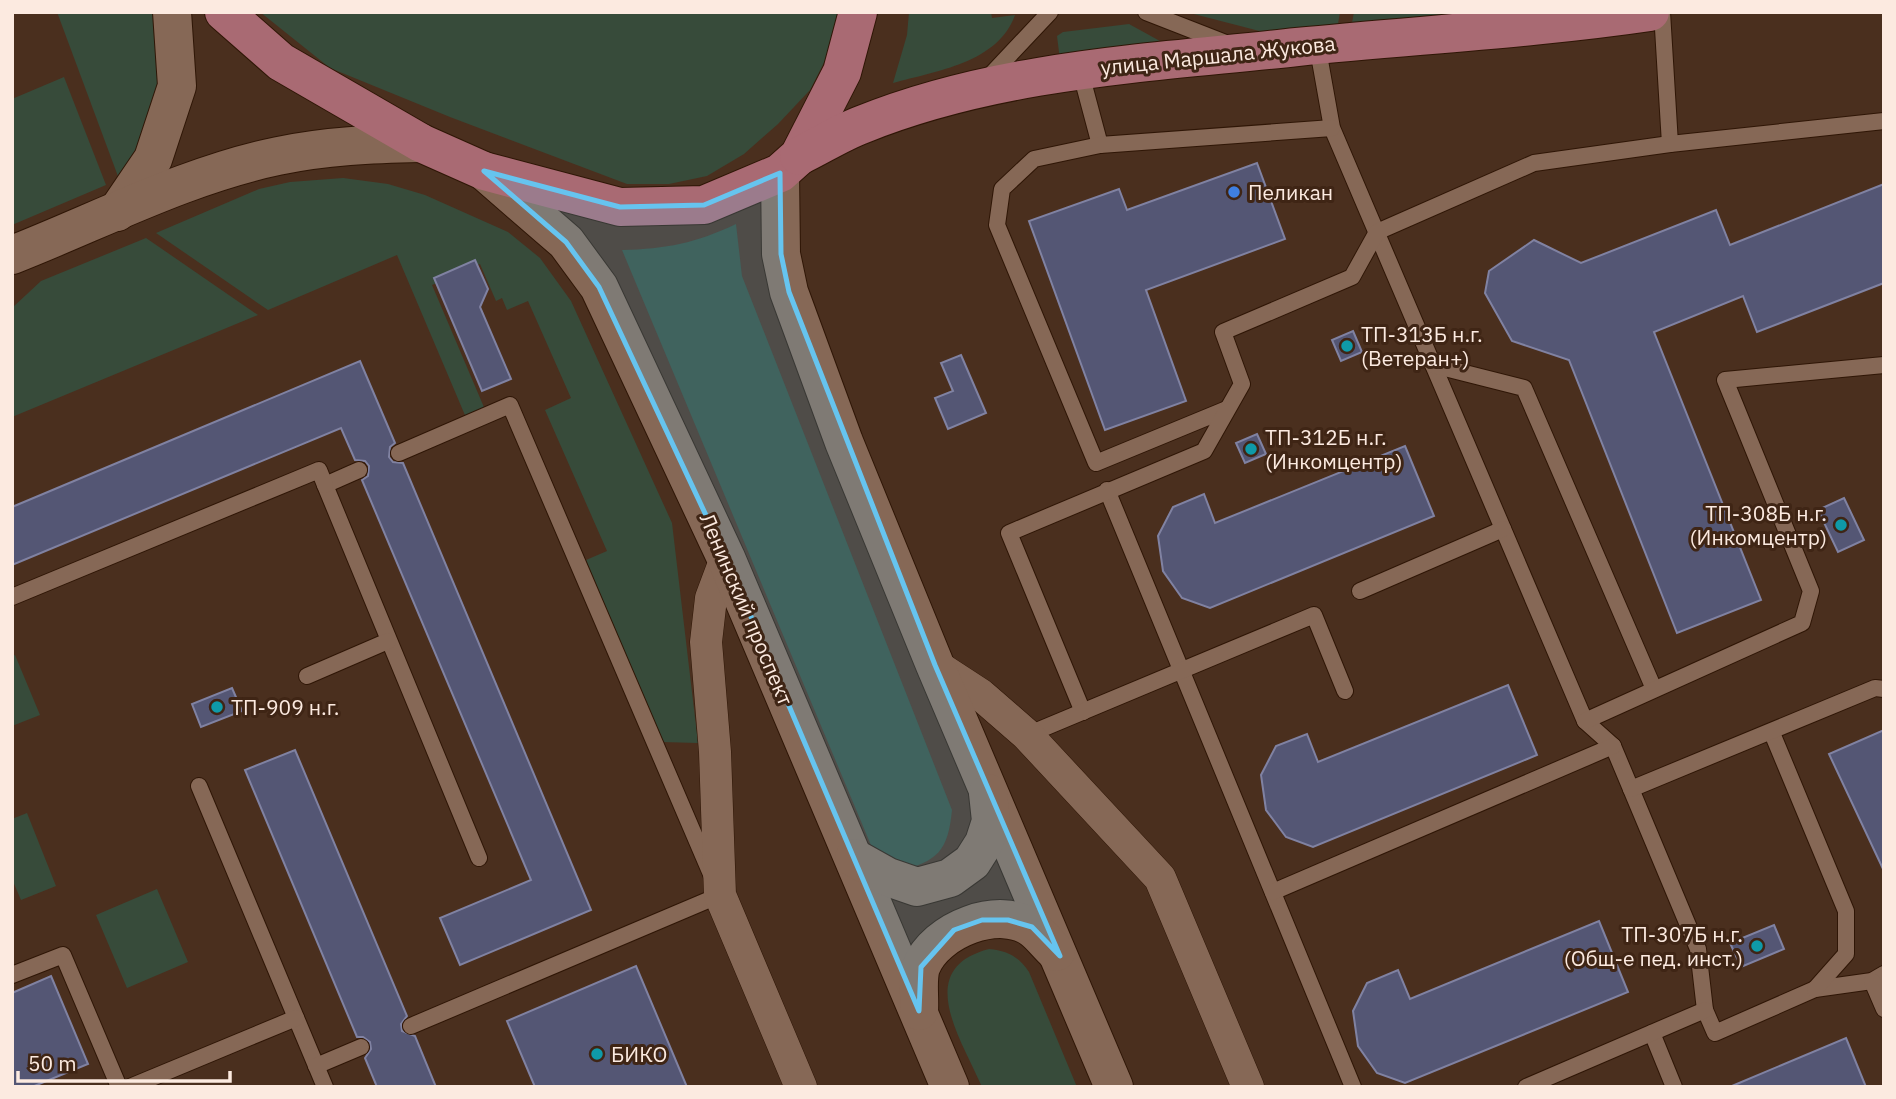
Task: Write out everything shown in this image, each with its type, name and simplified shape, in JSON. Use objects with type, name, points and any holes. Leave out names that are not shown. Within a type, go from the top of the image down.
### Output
[{"type":"main road","points":[[117,212],[153,159],[177,86],[172,12]]},
{"type":"main road","points":[[858,12],[842,72],[790,164],[781,254],[789,292],[845,442],[934,665],[1114,1087]]},
{"type":"main road","name":"улица Маршала Жукова","points":[[225,15],[281,62],[421,144],[484,171],[621,207],[704,205],[790,164],[858,126],[977,89],[1080,70],[1245,51],[1586,16],[1650,12]]},
{"type":"main road","points":[[23,247],[195,181],[276,156],[348,145],[421,144]]},
{"type":"main road","name":"Ленинский проспект","points":[[484,171],[566,242],[599,287],[726,558],[950,1087]]},
{"type":"main road","points":[[854,858],[888,877],[917,887],[950,878],[972,862],[984,843],[991,821],[987,787]]},
{"type":"main road","points":[[919,1011],[921,967],[954,930],[982,920],[1008,920],[1032,927],[1060,956]]},
{"type":"street","points":[[12,276],[23,247]]},
{"type":"street","points":[[726,558],[711,598],[706,642],[715,752],[720,895],[801,1087]]},
{"type":"street","points":[[934,665],[981,695],[1027,735],[1160,878],[1248,1087]]},
{"type":"lane","points":[[977,89],[1050,12]]},
{"type":"lane","points":[[1146,12],[1245,51]]},
{"type":"lane","points":[[1662,12],[1670,144]]},
{"type":"lane","points":[[1317,44],[1332,128],[1585,721],[1613,746],[1698,949],[1705,1010],[1715,1033],[1815,989],[1878,978],[1884,1009]]},
{"type":"lane","points":[[1080,70],[1100,145]]},
{"type":"lane","points":[[1083,712],[1009,533],[1204,451],[1242,384],[1223,332],[1352,277],[1377,232],[1534,163],[1670,144],[1884,121]]},
{"type":"lane","points":[[1227,409],[1096,463],[997,225],[1002,189],[1034,159],[1100,145],[1332,128]]},
{"type":"lane","points":[[1433,365],[1524,388],[1654,688]]},
{"type":"lane","points":[[1585,721],[1802,623],[1811,591],[1724,380],[1884,365]]},
{"type":"lane","points":[[399,453],[510,405],[720,895],[411,1026]]},
{"type":"lane","points":[[12,597],[319,470],[479,858]]},
{"type":"lane","points":[[325,485],[359,470]]},
{"type":"lane","points":[[1107,490],[1353,1087]]},
{"type":"lane","points":[[1360,591],[1503,529]]},
{"type":"lane","points":[[1027,735],[1314,615],[1345,691]]},
{"type":"lane","points":[[307,676],[388,641]]},
{"type":"lane","points":[[1631,789],[1772,733],[1875,688],[1884,689]]},
{"type":"lane","points":[[1772,733],[1846,911],[1846,954],[1815,989]]},
{"type":"lane","points":[[1273,892],[1613,746]]},
{"type":"lane","points":[[199,786],[325,1087]]},
{"type":"lane","points":[[12,975],[63,955],[119,1087]]},
{"type":"lane","points":[[1526,1087],[1705,1010]]},
{"type":"lane","points":[[130,1087],[296,1018]]},
{"type":"lane","points":[[1652,1033],[1674,1087]]},
{"type":"lane","points":[[316,1066],[361,1047]]},
{"type":"highlighted area","points":[[484,171],[620,207],[704,205],[780,173],[781,254],[789,292],[935,665],[1060,956],[1032,927],[1008,920],[982,920],[954,930],[921,967],[919,1011],[726,558],[599,287],[566,242]]},
{"type":"green space","points":[[57,12],[156,12],[164,113],[119,179]]},
{"type":"green space","points":[[260,12],[838,12],[833,45],[810,90],[778,124],[744,154],[707,176],[669,184],[627,184],[330,68]]},
{"type":"green space","points":[[909,12],[991,12],[992,18],[1015,15],[1007,31],[995,44],[980,54],[946,69],[893,83],[907,35]]},
{"type":"green space","points":[[1186,12],[1340,12],[1337,30],[1275,35]]},
{"type":"green space","points":[[1354,12],[1517,12],[1351,28]]},
{"type":"green space","points":[[1129,24],[1169,46],[1060,60],[1057,36],[1063,32]]},
{"type":"green space","points":[[64,77],[106,185],[12,225],[12,99]]},
{"type":"green space","points":[[343,178],[388,184],[425,195],[508,232],[540,258],[571,301],[672,523],[698,743],[662,742],[586,560],[607,551],[545,410],[571,398],[528,301],[507,310],[502,298],[496,301],[480,264],[432,285],[489,419],[470,427],[397,255],[268,310],[156,233],[259,189],[290,182]]},
{"type":"green space","points":[[736,224],[742,276],[952,810],[948,835],[939,852],[923,863],[899,871],[873,850],[622,250],[680,244]]},
{"type":"green space","points":[[146,238],[258,315],[12,417],[12,308],[41,281]]},
{"type":"green space","points":[[15,655],[40,715],[12,726],[12,656]]},
{"type":"green space","points":[[27,813],[56,886],[21,900],[12,879],[12,819]]},
{"type":"green space","points":[[157,889],[188,962],[127,988],[96,915]]},
{"type":"green space","points":[[989,949],[1012,955],[1029,972],[1077,1087],[982,1087],[955,1028],[949,1008],[948,989],[953,972],[966,959]]},
{"type":"building","points":[[1257,163],[1285,239],[1146,290],[1186,401],[1105,430],[1029,221],[1119,189],[1127,210]]},
{"type":"building","points":[[1884,184],[1884,283],[1757,332],[1743,296],[1654,332],[1761,600],[1677,633],[1569,360],[1512,341],[1485,293],[1489,271],[1534,240],[1581,263],[1716,210],[1730,245]]},
{"type":"building","points":[[475,260],[488,289],[480,307],[511,379],[482,391],[434,278]]},
{"type":"building","name":"ТП-313Б н.г. (Ветеран+)","points":[[1353,331],[1362,352],[1341,361],[1332,340]]},
{"type":"building","points":[[961,355],[986,413],[948,429],[935,398],[953,391],[941,363]]},
{"type":"building","points":[[360,361],[395,443],[390,447],[389,457],[393,462],[403,463],[591,910],[460,965],[440,918],[531,880],[362,480],[368,476],[369,466],[365,461],[355,460],[341,428],[12,565],[12,507]]},
{"type":"building","name":"ТП-312Б н.г. (Инкомцентр)","points":[[1257,434],[1266,454],[1245,463],[1236,443]]},
{"type":"building","points":[[1405,446],[1434,516],[1210,608],[1182,598],[1163,571],[1158,536],[1173,507],[1204,494],[1215,523]]},
{"type":"building","name":"ТП-308Б н.г. (Инкомцентр)","points":[[1844,498],[1864,540],[1838,552],[1818,510]]},
{"type":"building","points":[[1508,685],[1537,755],[1313,847],[1286,837],[1266,810],[1261,775],[1276,746],[1307,734],[1318,762]]},
{"type":"building","name":"ТП-909 н.г.","points":[[232,688],[242,711],[201,727],[192,704]]},
{"type":"building","points":[[1884,730],[1884,871],[1829,754]]},
{"type":"building","points":[[295,750],[407,1016],[401,1024],[402,1031],[415,1036],[436,1087],[377,1087],[365,1058],[371,1049],[370,1042],[363,1037],[357,1037],[245,770]]},
{"type":"building","points":[[1599,921],[1628,992],[1405,1083],[1377,1073],[1358,1046],[1353,1011],[1367,983],[1398,970],[1410,999]]},
{"type":"building","name":"ТП-307Б н.г. (Общ-е пед. инст.)","points":[[1774,925],[1784,949],[1741,967],[1730,943]]},
{"type":"building","name":"БИКО","points":[[636,966],[687,1087],[535,1087],[507,1021]]},
{"type":"building","points":[[51,976],[88,1064],[32,1087],[12,1087],[12,993]]},
{"type":"building","points":[[1846,1038],[1866,1087],[1732,1087],[1732,1086]]},
{"type":"place","name":"Пеликан","points":[[1234,192]]},
{"type":"place","name":"ТП-313Б н.г. (Ветеран+)","points":[[1347,346]]},
{"type":"place","name":"ТП-312Б н.г. (Инкомцентр)","points":[[1251,449]]},
{"type":"place","name":"ТП-308Б н.г. (Инкомцентр)","points":[[1841,525]]},
{"type":"place","name":"ТП-909 н.г.","points":[[217,707]]},
{"type":"place","name":"ТП-307Б н.г. (Общ-е пед. инст.)","points":[[1757,946]]},
{"type":"place","name":"БИКО","points":[[597,1054]]}]
